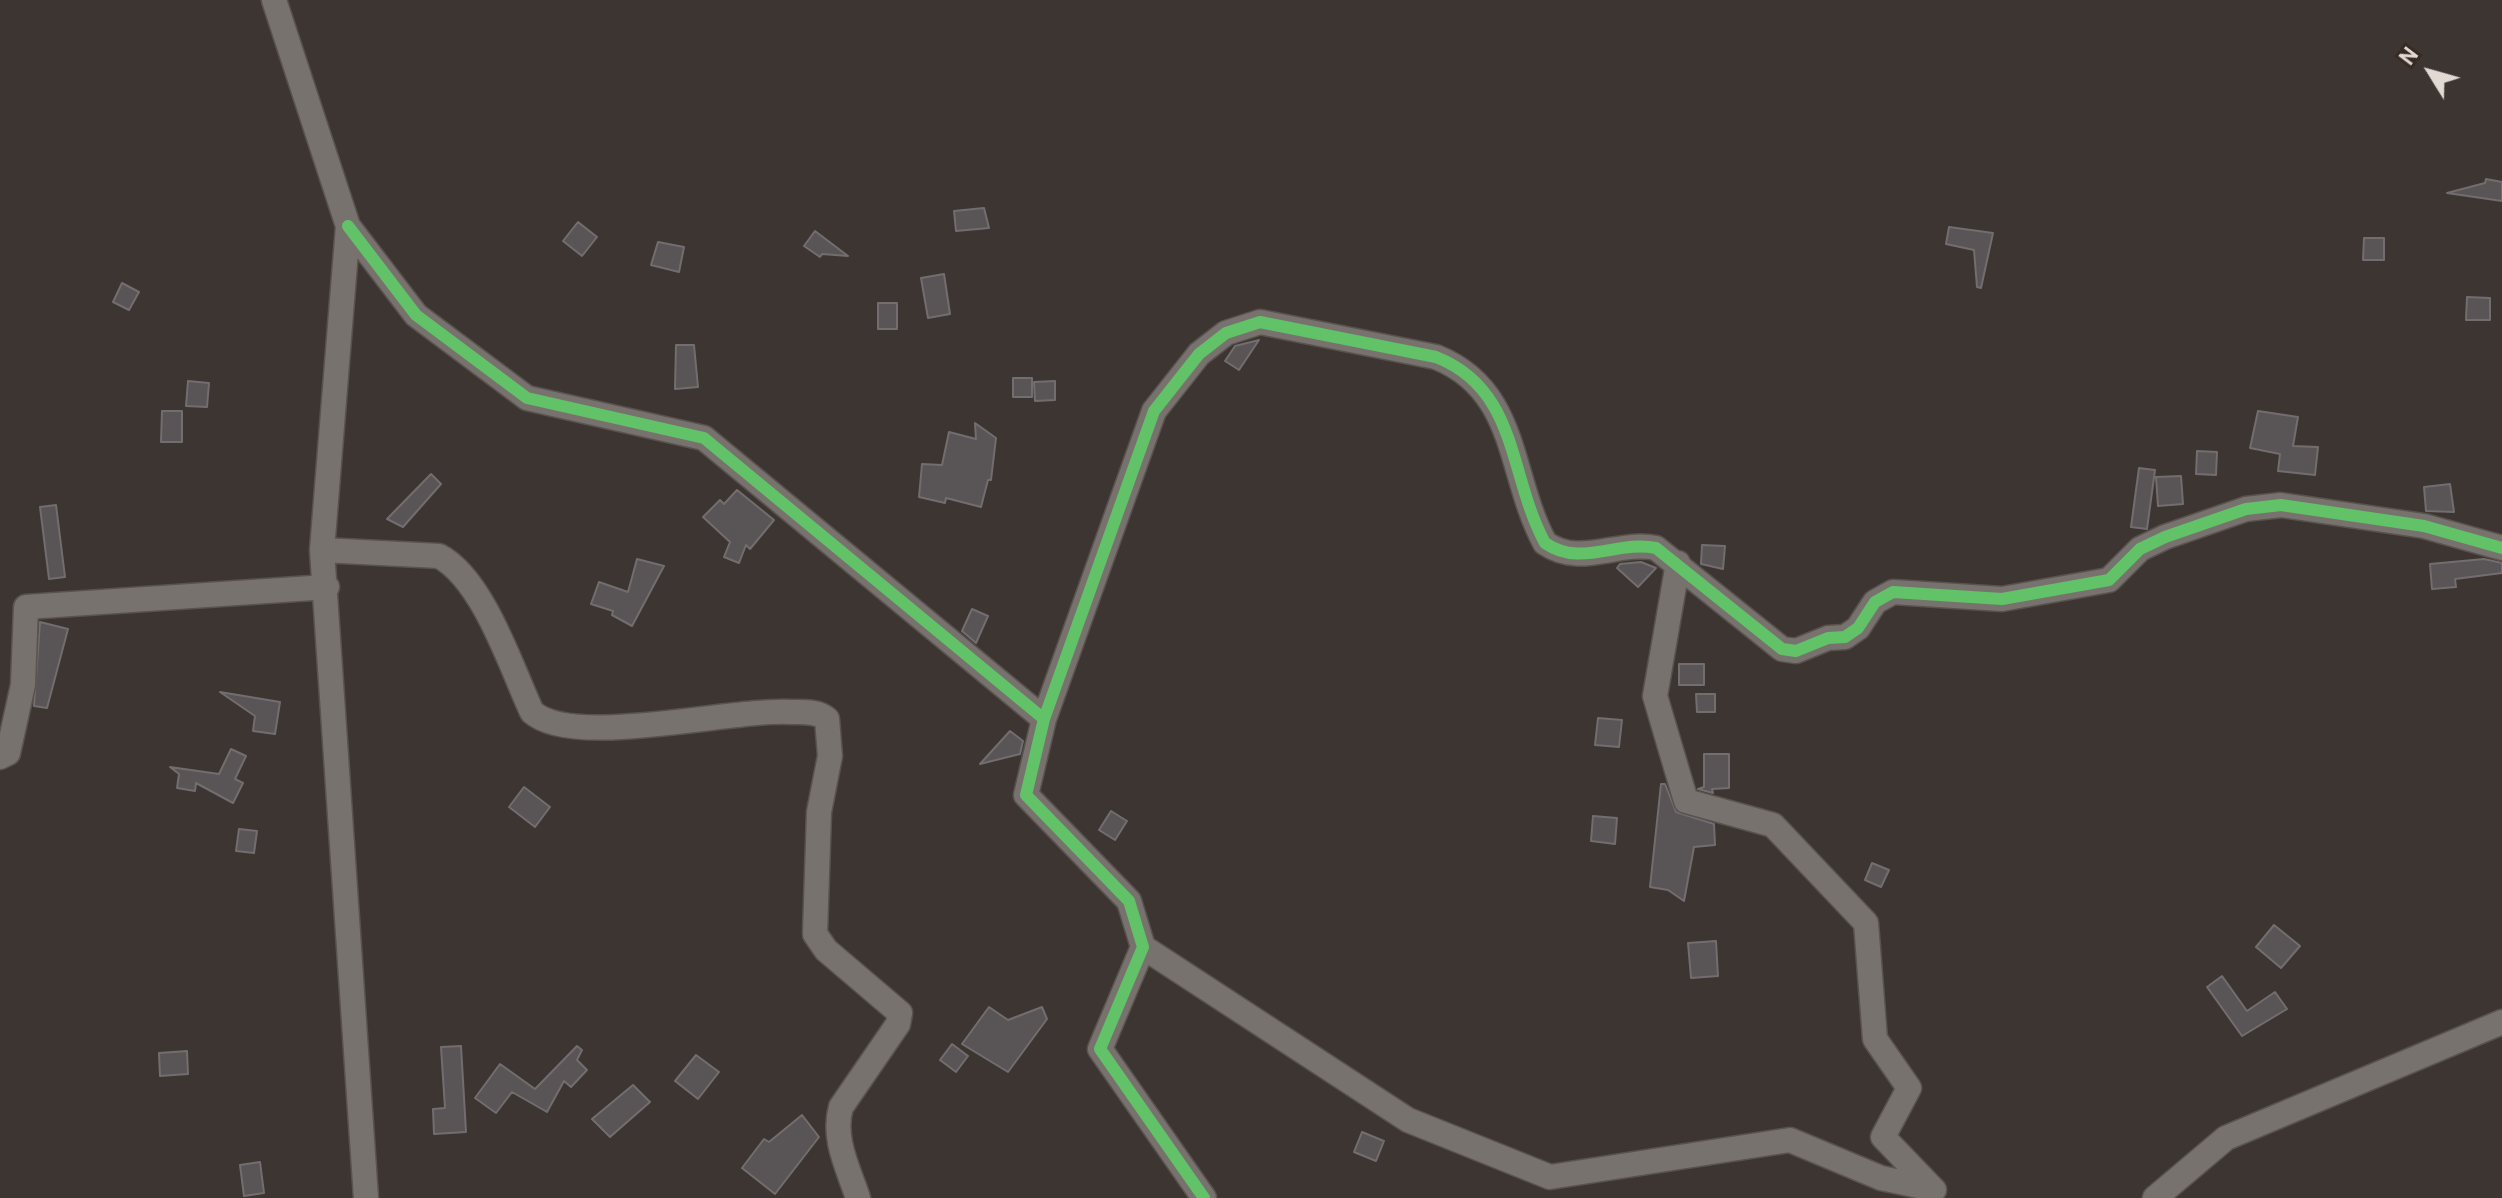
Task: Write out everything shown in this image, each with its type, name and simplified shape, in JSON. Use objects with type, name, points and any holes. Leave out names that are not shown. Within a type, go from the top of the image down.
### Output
[{"type":"street","points":[[274,0],[348,226],[416,315],[527,398],[704,438],[1044,719]]},
{"type":"street","points":[[348,226],[322,550],[327,587],[366,1198]]},
{"type":"street","points":[[1204,1198],[1100,1049],[1143,947],[1129,901],[1026,795],[1044,719],[1154,411],[1199,354],[1226,333],[1260,322],[1436,357],[1457,366],[1494,402],[1545,543],[1568,555],[1636,544],[1656,548],[1782,649],[1796,651],[1828,638],[1845,637],[1858,628],[1875,602],[1893,592],[2002,599],[2075,589],[2109,580],[2140,549],[2165,537],[2246,509],[2281,505],[2424,526],[2502,548]]},
{"type":"street","points":[[322,550],[439,556],[454,563],[473,587],[532,712],[544,722],[612,727],[771,710],[813,713],[827,719],[830,723],[830,756],[819,812],[815,934],[826,950],[900,1013],[898,1024],[841,1107],[837,1122],[837,1137],[858,1198]]},
{"type":"street","points":[[1678,563],[1655,696],[1686,801],[1773,825],[1866,923],[1875,1039],[1909,1088],[1883,1137],[1939,1193]]},
{"type":"street","points":[[0,757],[8,753],[23,685],[26,607],[327,587]]},
{"type":"street","points":[[1143,947],[1408,1120],[1550,1177],[1790,1140],[1881,1178],[1939,1193]]},
{"type":"street","points":[[2155,1198],[2226,1138],[2502,1022]]},
{"type":"building","points":[[2486,179],[2502,182],[2502,201],[2447,193],[2485,183]]},
{"type":"building","points":[[984,208],[989,228],[956,231],[954,211]]},
{"type":"building","points":[[578,222],[597,237],[582,256],[563,241]]},
{"type":"building","points":[[1949,227],[1993,233],[1981,288],[1977,287],[1974,250],[1946,244]]},
{"type":"building","points":[[815,231],[848,256],[822,254],[820,257],[804,246]]},
{"type":"building","points":[[2364,238],[2384,238],[2384,260],[2363,260]]},
{"type":"building","points":[[658,242],[684,247],[679,272],[651,265]]},
{"type":"building","points":[[944,274],[950,314],[928,318],[921,278]]},
{"type":"building","points":[[122,283],[139,292],[129,310],[113,302]]},
{"type":"building","points":[[2467,297],[2490,298],[2490,320],[2466,320]]},
{"type":"building","points":[[878,303],[897,303],[897,329],[878,329]]},
{"type":"building","points":[[1259,340],[1239,370],[1225,361],[1235,346]]},
{"type":"building","points":[[676,345],[694,345],[698,387],[675,389]]},
{"type":"building","points":[[1013,378],[1032,378],[1032,397],[1013,397]]},
{"type":"building","points":[[188,381],[209,383],[207,407],[186,406]]},
{"type":"building","points":[[1055,381],[1055,400],[1035,401],[1034,382]]},
{"type":"building","points":[[162,411],[182,411],[182,442],[161,442]]},
{"type":"building","points":[[2258,411],[2298,417],[2293,446],[2318,447],[2315,475],[2278,471],[2280,454],[2250,448]]},
{"type":"building","points":[[975,423],[996,438],[991,480],[988,480],[981,507],[946,498],[945,503],[919,497],[922,464],[942,465],[949,432],[976,439]]},
{"type":"building","points":[[2197,451],[2217,452],[2216,475],[2196,474]]},
{"type":"building","points":[[2139,468],[2155,470],[2147,529],[2131,527]]},
{"type":"building","points":[[431,474],[441,484],[403,527],[387,519]]},
{"type":"building","points":[[2181,476],[2183,504],[2158,506],[2156,477]]},
{"type":"building","points":[[2450,484],[2454,512],[2426,511],[2424,487]]},
{"type":"building","points":[[737,490],[774,520],[750,549],[746,545],[739,563],[724,557],[730,542],[703,517],[720,500],[724,504]]},
{"type":"building","points":[[56,505],[65,577],[49,579],[40,507]]},
{"type":"building","points":[[1702,545],[1725,546],[1723,569],[1701,564]]},
{"type":"building","points":[[637,559],[664,566],[632,626],[612,615],[613,611],[591,604],[599,582],[628,592]]},
{"type":"building","points":[[2484,559],[2502,563],[2502,573],[2455,579],[2456,587],[2432,589],[2430,564]]},
{"type":"building","points":[[1641,562],[1656,568],[1638,587],[1617,568],[1620,564]]},
{"type":"building","points":[[972,609],[988,616],[976,643],[962,631]]},
{"type":"building","points":[[40,622],[68,629],[47,708],[34,706]]},
{"type":"building","points":[[1679,664],[1704,664],[1704,685],[1679,685]]},
{"type":"building","points":[[220,692],[280,702],[275,734],[253,731],[255,716]]},
{"type":"building","points":[[1696,694],[1715,694],[1715,712],[1697,712]]},
{"type":"building","points":[[1598,718],[1622,720],[1619,747],[1595,745]]},
{"type":"building","points":[[1010,731],[1023,741],[1020,754],[980,764]]},
{"type":"building","points":[[231,749],[246,756],[235,779],[243,783],[233,803],[196,783],[195,791],[177,788],[179,774],[170,767],[219,774]]},
{"type":"building","points":[[1704,754],[1729,754],[1729,788],[1712,789],[1713,793],[1698,789],[1704,787]]},
{"type":"building","points":[[1661,784],[1665,784],[1676,812],[1714,824],[1715,845],[1694,847],[1684,901],[1668,890],[1650,887]]},
{"type":"building","points":[[524,787],[550,807],[535,827],[509,807]]},
{"type":"building","points":[[1111,811],[1127,821],[1115,840],[1099,830]]},
{"type":"building","points":[[1593,816],[1617,818],[1615,844],[1591,841]]},
{"type":"building","points":[[239,829],[257,831],[254,853],[236,851]]},
{"type":"building","points":[[1872,863],[1889,870],[1881,887],[1865,880]]},
{"type":"building","points":[[2274,925],[2300,946],[2281,968],[2256,947]]},
{"type":"building","points":[[1716,941],[1718,976],[1691,978],[1688,943]]},
{"type":"building","points":[[2222,976],[2247,1011],[2275,992],[2287,1009],[2242,1036],[2207,987]]},
{"type":"building","points":[[989,1007],[1008,1020],[1042,1007],[1047,1019],[1008,1072],[962,1044]]},
{"type":"building","points":[[952,1044],[968,1056],[956,1072],[940,1060]]},
{"type":"building","points":[[461,1046],[466,1132],[434,1134],[433,1109],[445,1108],[441,1047]]},
{"type":"building","points":[[577,1046],[582,1050],[577,1060],[587,1070],[571,1087],[564,1081],[547,1112],[512,1092],[496,1113],[475,1098],[500,1064],[535,1089]]},
{"type":"building","points":[[187,1051],[188,1074],[160,1076],[159,1053]]},
{"type":"building","points":[[696,1055],[719,1072],[698,1099],[675,1081]]},
{"type":"building","points":[[633,1085],[650,1102],[610,1137],[592,1119]]},
{"type":"building","points":[[802,1115],[819,1137],[775,1194],[742,1168],[764,1139],[769,1142]]},
{"type":"building","points":[[1362,1132],[1384,1141],[1376,1161],[1354,1152]]},
{"type":"building","points":[[260,1162],[264,1193],[244,1196],[240,1165]]},
{"type":"cycle path","points":[[348,226],[416,315],[527,398],[704,438],[1044,719],[1026,795],[1129,901],[1143,947],[1100,1049],[1204,1198]]},
{"type":"cycle path","points":[[1044,719],[1154,411],[1199,354],[1226,333],[1260,322],[1436,357],[1463,372],[1483,390],[1497,412],[1545,543],[1572,553],[1627,547],[1656,548],[1782,649],[1796,651],[1828,638],[1845,637],[1858,628],[1875,602],[1893,592],[2002,599],[2109,580],[2140,549],[2165,537],[2246,509],[2281,505],[2424,526],[2502,548]]}]
